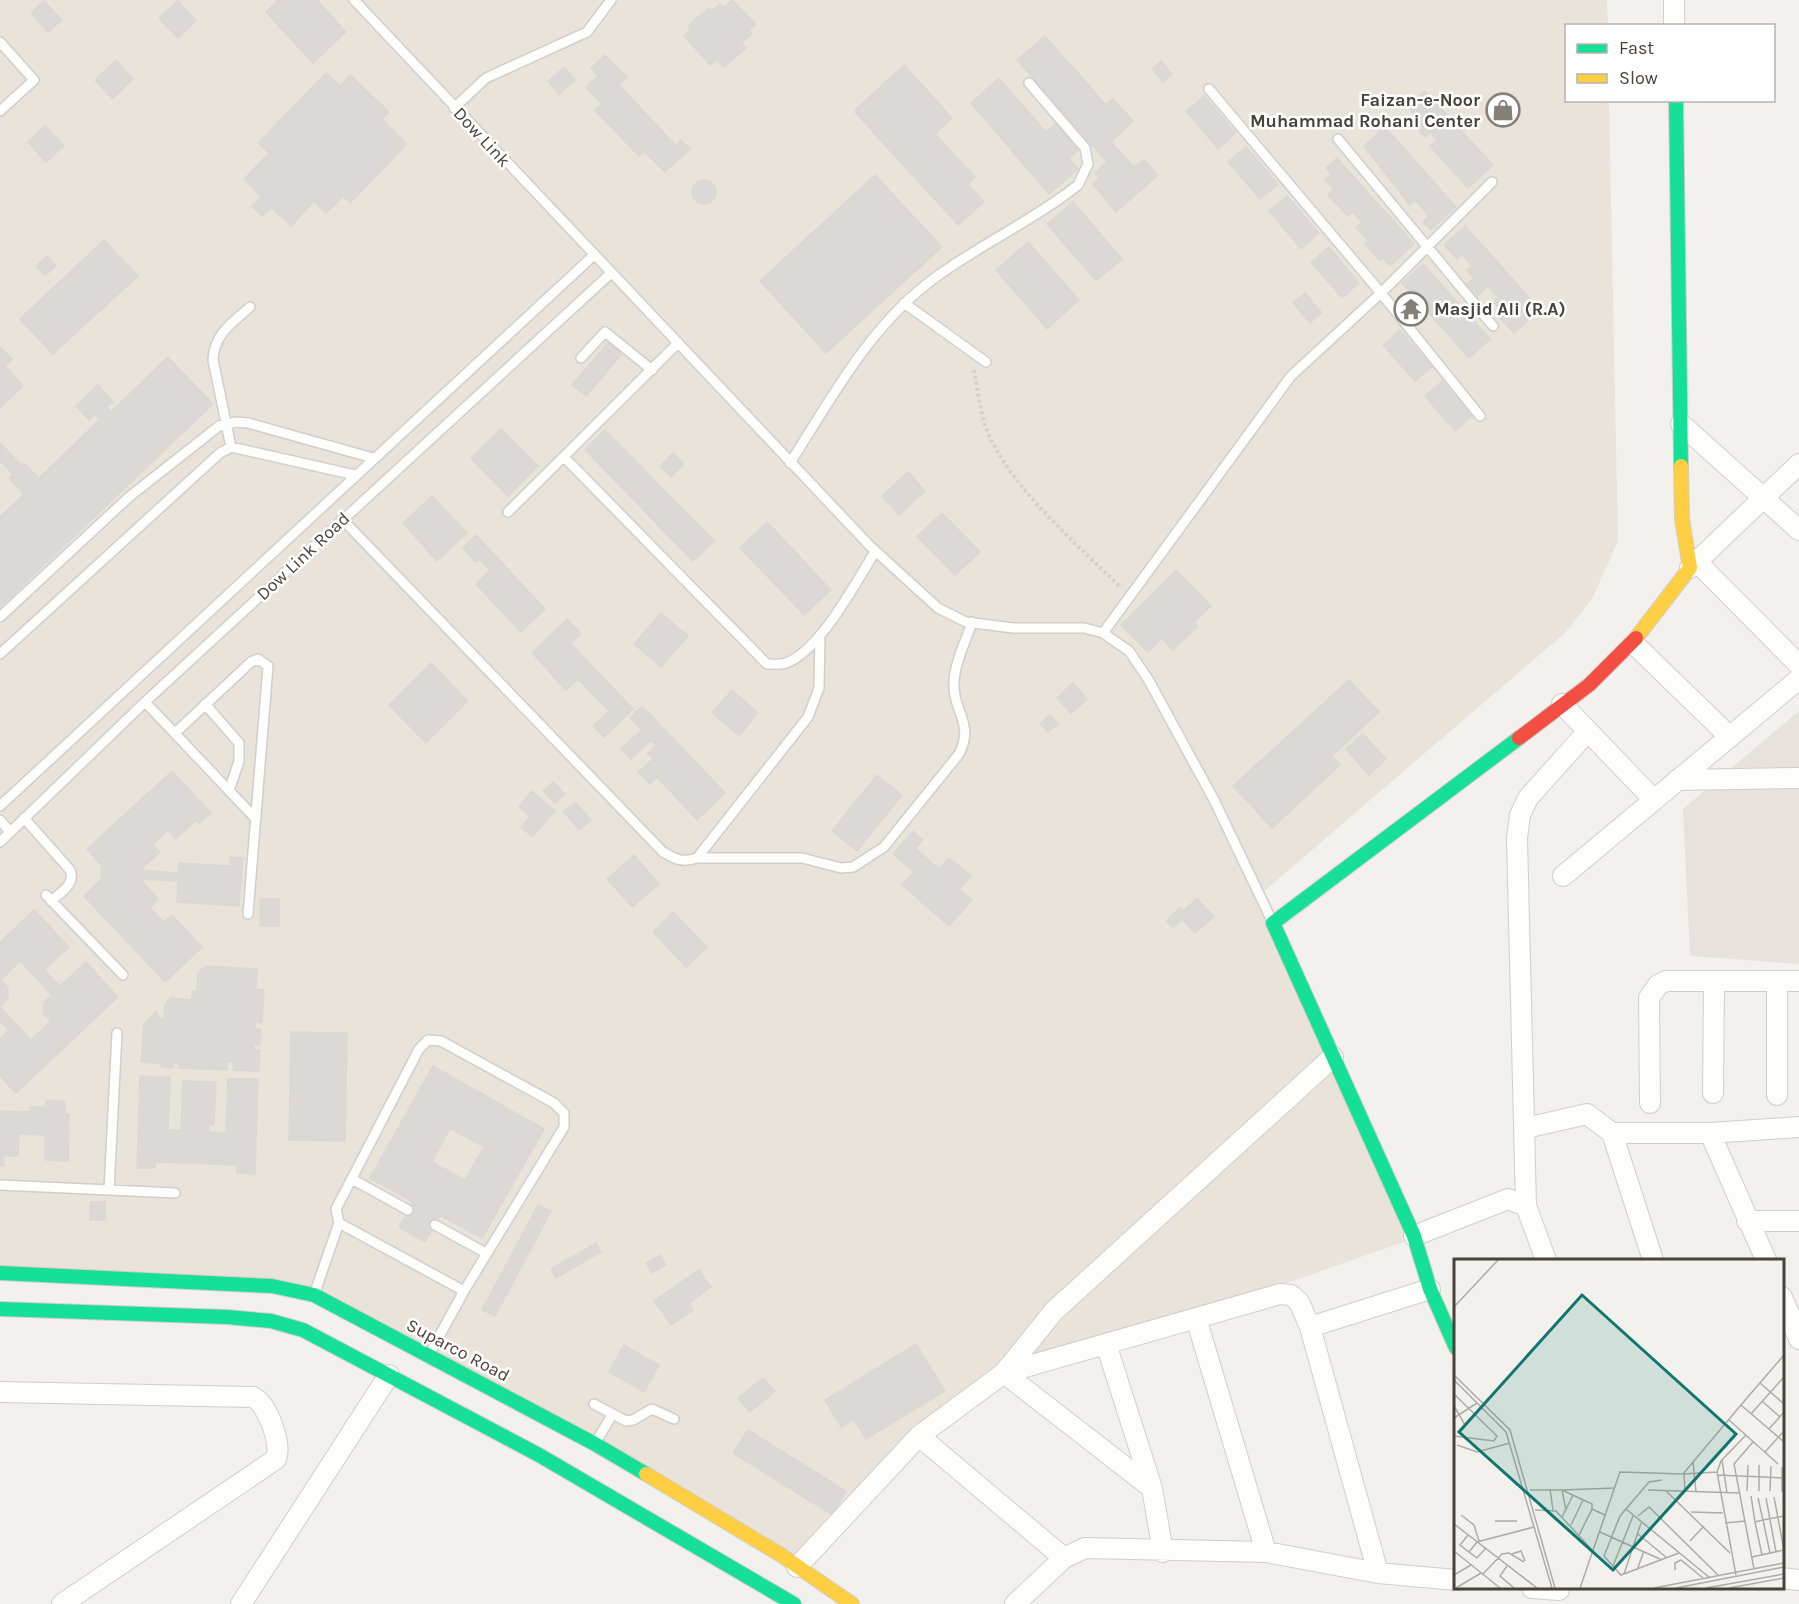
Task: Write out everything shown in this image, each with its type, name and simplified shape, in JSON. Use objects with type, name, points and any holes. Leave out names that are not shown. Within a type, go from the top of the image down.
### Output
[{"type":"main road","points":[[1454,1346],[1430,1289],[1414,1236],[1273,923],[1589,685],[1634,644],[1694,565],[1682,519],[1676,102]]},
{"type":"main road","name":"Suparco Road","points":[[0,1273],[272,1286],[314,1294],[595,1444],[771,1569],[794,1604]]},
{"type":"main road","name":"Suparco Road","points":[[0,1309],[186,1315],[271,1321],[303,1330],[538,1455],[771,1569],[797,1567],[852,1604]]},
{"type":"main road","points":[[811,1597],[822,1584]]},
{"type":"street","points":[[1674,0],[1674,24]]},
{"type":"street","points":[[1681,424],[1765,497],[1799,530]]},
{"type":"street","points":[[1799,464],[1694,565],[1799,665]]},
{"type":"street","points":[[1634,644],[1730,736]]},
{"type":"street","points":[[1563,876],[1799,680]]},
{"type":"street","points":[[1562,704],[1654,800]]},
{"type":"street","points":[[1546,1259],[1526,1206],[1526,1128],[1517,838],[1520,815],[1528,798],[1588,731]]},
{"type":"street","points":[[1677,780],[1799,778]]},
{"type":"street","points":[[1650,1103],[1649,998],[1658,985],[1666,981],[1799,981]]},
{"type":"street","points":[[1777,981],[1777,1095]]},
{"type":"street","points":[[1713,1093],[1714,982]]},
{"type":"street","points":[[797,1567],[919,1436],[1004,1373],[1054,1311],[1333,1057]]},
{"type":"street","points":[[1526,1128],[1587,1114],[1596,1118],[1612,1133],[1620,1165],[1653,1259]]},
{"type":"street","points":[[1612,1133],[1710,1133],[1799,1127]]},
{"type":"street","points":[[1710,1133],[1766,1259]]},
{"type":"street","points":[[1414,1236],[1509,1199],[1526,1206]]},
{"type":"street","points":[[1747,1221],[1799,1221]]},
{"type":"street","points":[[1310,1327],[1430,1289]]},
{"type":"street","points":[[1004,1373],[1280,1294],[1291,1295],[1299,1302],[1310,1327],[1378,1573]]},
{"type":"street","points":[[1784,1303],[1794,1332]]},
{"type":"street","points":[[1196,1318],[1266,1552]]},
{"type":"street","points":[[1106,1344],[1152,1488],[1163,1552]]},
{"type":"street","points":[[1004,1373],[1152,1488]]},
{"type":"street","points":[[241,1604],[389,1375]]},
{"type":"street","points":[[0,1392],[253,1397],[267,1411],[278,1450],[276,1459],[62,1604]]},
{"type":"street","points":[[919,1436],[1064,1558]]},
{"type":"street","points":[[1015,1604],[1064,1558],[1085,1548],[1163,1552],[1266,1552],[1378,1573],[1454,1580]]},
{"type":"street","points":[[1784,1578],[1799,1580]]},
{"type":"street","points":[[1540,1589],[1560,1594]]},
{"type":"lane","name":"Dow Link","points":[[354,0],[593,256],[875,552],[938,608],[972,622],[1013,628],[1084,628],[1103,633]]},
{"type":"lane","points":[[454,108],[486,78],[587,32],[611,0]]},
{"type":"lane","points":[[0,42],[34,80],[0,111]]},
{"type":"lane","points":[[790,463],[871,337],[904,303],[936,277],[1078,184],[1089,157],[1085,148],[1029,83]]},
{"type":"lane","points":[[1209,89],[1381,293],[1480,416]]},
{"type":"lane","points":[[1338,139],[1493,326]]},
{"type":"lane","points":[[1273,923],[1214,800],[1148,679],[1129,651],[1103,633],[1291,376],[1381,293],[1492,182]]},
{"type":"lane","name":"Dow Link Road","points":[[0,806],[593,256]]},
{"type":"lane","name":"Dow Link Road","points":[[0,842],[145,702],[610,274]]},
{"type":"lane","points":[[904,303],[986,362]]},
{"type":"lane","points":[[231,447],[228,423],[213,360],[214,349],[222,332],[250,307]]},
{"type":"lane","points":[[581,358],[604,332],[652,369]]},
{"type":"lane","points":[[508,512],[677,344]]},
{"type":"lane","points":[[0,617],[129,497],[209,431],[228,423],[248,423],[373,458]]},
{"type":"lane","points":[[0,654],[220,453],[231,447],[355,475]]},
{"type":"lane","points":[[564,457],[768,664],[785,663],[800,655],[820,635],[875,552]]},
{"type":"lane","points":[[342,519],[663,852],[686,862],[697,858],[802,858],[841,868],[865,861],[884,847],[959,754],[966,742],[966,732],[953,684],[972,622]]},
{"type":"lane","points":[[697,858],[808,717],[819,688],[820,635]]},
{"type":"lane","points":[[175,733],[251,662],[258,659],[267,666],[248,914]]},
{"type":"lane","points":[[145,702],[256,819]]},
{"type":"lane","points":[[205,704],[239,743],[239,761],[229,791]]},
{"type":"lane","points":[[24,818],[73,876],[71,883],[49,898],[123,975]]},
{"type":"lane","points":[[0,820],[10,832]]},
{"type":"lane","points":[[109,1190],[117,1033]]},
{"type":"lane","points":[[314,1294],[339,1223],[336,1209],[419,1049],[428,1040],[441,1041],[554,1103],[564,1113],[564,1127],[486,1253],[429,1355]]},
{"type":"lane","points":[[352,1179],[408,1210]]},
{"type":"lane","points":[[0,1185],[175,1193]]},
{"type":"lane","points":[[339,1223],[464,1291]]},
{"type":"lane","points":[[435,1225],[486,1253]]},
{"type":"lane","points":[[594,1404],[626,1421],[633,1420],[652,1409],[674,1419]]},
{"type":"lane","points":[[595,1444],[612,1415]]},
{"type":"path","points":[[970,351],[988,432],[1000,454],[1032,499],[1130,597]]},
{"type":"shaded area","points":[[0,0],[1607,0],[1608,24],[1565,24],[1565,102],[1609,102],[1618,541],[1592,599],[1565,633],[1262,893],[1409,1240],[1106,1347],[1010,1375],[919,1436],[794,1562],[313,1293],[0,1276]]},
{"type":"shaded area","points":[[1799,711],[1799,964],[1690,956],[1683,809]]},
{"type":"building","points":[[278,0],[317,0],[346,32],[313,63],[266,12]]},
{"type":"building","points":[[732,0],[756,24],[749,30],[752,34],[741,43],[746,48],[724,67],[717,59],[710,65],[684,36],[691,30],[688,26],[709,8],[712,11],[720,4],[724,8]]},
{"type":"building","points":[[44,1],[62,20],[48,32],[31,13]]},
{"type":"building","points":[[178,1],[196,21],[178,38],[159,18]]},
{"type":"building","points":[[1045,36],[1106,105],[1113,99],[1133,121],[1111,142],[1134,167],[1144,159],[1158,175],[1116,212],[1093,184],[1100,178],[1095,173],[1107,162],[1017,60]]},
{"type":"building","points":[[605,55],[627,77],[619,85],[676,146],[681,140],[690,149],[665,172],[644,151],[639,156],[595,110],[602,104],[586,87],[598,76],[591,68]]},
{"type":"building","points":[[116,60],[133,79],[112,99],[95,80]]},
{"type":"building","points":[[1161,61],[1172,74],[1163,82],[1152,69]]},
{"type":"building","points":[[904,65],[952,118],[935,134],[975,177],[968,184],[984,202],[958,225],[854,111]]},
{"type":"building","points":[[564,67],[575,80],[559,94],[548,81]]},
{"type":"building","points":[[326,73],[340,86],[350,75],[389,112],[382,119],[407,144],[350,203],[343,196],[326,213],[314,201],[291,226],[271,207],[262,216],[252,206],[261,197],[244,179],[269,153],[258,143]]},
{"type":"building","points":[[999,78],[1046,132],[1057,123],[1080,149],[1069,158],[1078,169],[1049,194],[971,103]]},
{"type":"building","points":[[1425,91],[1493,165],[1468,188],[1430,146],[1437,140],[1430,132],[1425,137],[1411,122],[1417,117],[1408,107]]},
{"type":"building","points":[[1204,96],[1236,133],[1218,149],[1186,111]]},
{"type":"building","points":[[45,126],[64,146],[46,162],[28,142]]},
{"type":"building","points":[[1385,127],[1456,207],[1431,230],[1423,222],[1429,216],[1415,200],[1410,205],[1364,146]]},
{"type":"building","points":[[1246,147],[1278,184],[1260,199],[1228,162]]},
{"type":"building","points":[[1337,158],[1414,244],[1390,266],[1383,258],[1380,261],[1365,244],[1369,241],[1356,227],[1362,222],[1353,212],[1348,216],[1328,195],[1334,189],[1325,179],[1332,174],[1326,168]]},
{"type":"building","points":[[875,175],[942,247],[826,353],[760,281]]},
{"type":"building","points":[[704,180],[709,181],[715,187],[715,197],[709,203],[704,204],[699,203],[693,197],[692,192],[693,187],[699,181]]},
{"type":"building","points":[[1287,196],[1319,233],[1301,249],[1269,211]]},
{"type":"building","points":[[1073,202],[1122,259],[1096,281],[1047,224]]},
{"type":"building","points":[[1465,226],[1537,306],[1528,315],[1531,318],[1514,333],[1497,315],[1501,311],[1494,302],[1498,298],[1488,286],[1478,296],[1467,284],[1474,278],[1467,270],[1472,266],[1462,254],[1457,259],[1444,245]]},
{"type":"building","points":[[104,240],[138,276],[53,354],[20,319]]},
{"type":"building","points":[[1028,242],[1079,300],[1047,329],[996,270]]},
{"type":"building","points":[[1329,247],[1359,283],[1342,298],[1311,262]]},
{"type":"building","points":[[47,256],[56,266],[45,276],[36,266]]},
{"type":"building","points":[[1423,264],[1490,339],[1469,358],[1402,283]]},
{"type":"building","points":[[1305,293],[1322,313],[1310,323],[1293,303]]},
{"type":"building","points":[[1400,330],[1432,367],[1415,381],[1383,345]]},
{"type":"building","points":[[608,343],[622,354],[586,396],[572,385]]},
{"type":"building","points":[[0,347],[12,359],[5,366],[23,386],[0,408]]},
{"type":"building","points":[[168,357],[213,404],[0,607],[0,517],[24,494],[9,478],[13,474],[0,461],[0,443],[21,465],[24,463],[39,478],[100,419],[95,414],[89,420],[76,406],[98,385],[113,402],[107,407],[111,412]]},
{"type":"building","points":[[1442,381],[1472,416],[1455,431],[1425,396]]},
{"type":"building","points":[[501,429],[538,466],[508,496],[471,458]]},
{"type":"building","points":[[605,430],[714,541],[693,561],[585,450]]},
{"type":"building","points":[[673,453],[684,464],[671,477],[660,466]]},
{"type":"building","points":[[908,472],[925,491],[899,515],[882,496]]},
{"type":"building","points":[[432,496],[467,533],[437,561],[403,523]]},
{"type":"building","points":[[942,513],[980,552],[955,575],[917,536]]},
{"type":"building","points":[[767,522],[831,590],[804,615],[740,548]]},
{"type":"building","points":[[476,535],[545,609],[521,632],[476,584],[490,570],[479,559],[476,562],[463,548]]},
{"type":"building","points":[[1176,570],[1211,606],[1194,622],[1198,626],[1173,650],[1162,638],[1148,652],[1121,625]]},
{"type":"building","points":[[661,613],[688,636],[661,667],[634,644]]},
{"type":"building","points":[[567,619],[581,634],[570,643],[633,709],[604,737],[593,726],[609,711],[578,679],[566,690],[532,653]]},
{"type":"building","points":[[431,663],[468,701],[426,743],[389,705]]},
{"type":"building","points":[[1349,680],[1379,712],[1332,756],[1340,765],[1272,828],[1233,786]]},
{"type":"building","points":[[1073,683],[1087,699],[1071,714],[1057,698]]},
{"type":"building","points":[[732,690],[758,713],[739,736],[712,713]]},
{"type":"building","points":[[642,706],[668,733],[656,745],[651,740],[631,759],[621,749],[642,730],[630,718]]},
{"type":"building","points":[[1050,715],[1058,724],[1048,732],[1040,724]]},
{"type":"building","points":[[668,733],[725,793],[697,820],[657,777],[650,784],[638,772],[653,759],[647,754]]},
{"type":"building","points":[[1363,734],[1386,759],[1369,775],[1346,749]]},
{"type":"building","points":[[172,771],[211,813],[199,824],[196,820],[176,839],[168,830],[153,845],[160,852],[140,870],[178,873],[179,863],[230,866],[230,857],[243,858],[239,906],[177,902],[178,881],[140,879],[158,899],[150,908],[164,922],[172,915],[202,947],[165,982],[84,896],[101,880],[102,866],[87,849]]},
{"type":"building","points":[[877,775],[902,795],[857,851],[832,831]]},
{"type":"building","points":[[553,782],[565,794],[555,803],[543,791]]},
{"type":"building","points":[[532,791],[555,811],[532,837],[521,827],[530,817],[519,807]]},
{"type":"building","points":[[575,802],[591,820],[579,830],[563,811]]},
{"type":"building","points":[[913,831],[923,840],[915,848],[939,869],[949,858],[971,876],[959,889],[972,900],[949,926],[902,885],[914,872],[893,854]]},
{"type":"building","points":[[634,855],[659,884],[632,907],[607,879]]},
{"type":"building","points":[[1197,898],[1214,917],[1195,933],[1182,919],[1173,928],[1166,921],[1180,907],[1184,910]]},
{"type":"building","points":[[260,899],[279,899],[279,926],[260,926]]},
{"type":"building","points":[[34,910],[69,947],[44,970],[60,986],[86,962],[118,997],[16,1093],[0,1076],[0,1039],[9,1030],[0,1021],[0,1007],[31,1040],[51,1021],[43,1013],[44,1002],[52,995],[20,961],[1,980],[8,988],[8,999],[0,1006],[0,942]]},
{"type":"building","points":[[673,912],[707,947],[686,967],[653,932]]},
{"type":"building","points":[[205,966],[257,969],[256,989],[264,990],[262,1023],[255,1022],[255,1029],[261,1030],[260,1045],[254,1044],[254,1050],[260,1050],[259,1071],[233,1070],[234,1062],[227,1062],[227,1070],[179,1068],[179,1062],[173,1062],[173,1068],[161,1067],[162,1064],[141,1062],[144,1024],[156,1011],[159,1019],[164,1019],[165,1004],[171,998],[192,1000],[192,991],[197,991],[198,973]]},
{"type":"building","points":[[291,1032],[347,1033],[345,1141],[289,1140]]},
{"type":"building","points":[[433,1066],[544,1129],[482,1238],[440,1215],[425,1242],[399,1227],[413,1202],[370,1178]],"holes":[[[450,1128],[484,1147],[465,1180],[432,1162]]]},
{"type":"building","points":[[140,1076],[170,1077],[168,1130],[181,1130],[183,1081],[216,1082],[214,1125],[209,1125],[209,1132],[226,1133],[228,1079],[258,1079],[255,1174],[237,1173],[237,1165],[155,1162],[155,1168],[137,1168]]},
{"type":"building","points":[[46,1100],[65,1101],[65,1114],[69,1114],[68,1161],[45,1160],[45,1135],[19,1134],[18,1156],[4,1156],[4,1166],[0,1166],[0,1111],[31,1112],[31,1107],[46,1107]]},
{"type":"building","points":[[90,1202],[105,1202],[105,1220],[90,1220]]},
{"type":"building","points":[[538,1205],[551,1211],[495,1316],[482,1310]]},
{"type":"building","points":[[596,1243],[601,1252],[556,1278],[551,1269]]},
{"type":"building","points":[[660,1255],[666,1265],[652,1273],[646,1263]]},
{"type":"building","points":[[699,1270],[711,1287],[689,1303],[693,1310],[671,1325],[654,1301]]},
{"type":"building","points":[[916,1344],[945,1391],[866,1439],[854,1419],[841,1427],[825,1400]]},
{"type":"building","points":[[624,1345],[659,1365],[644,1392],[609,1372]]},
{"type":"building","points":[[763,1378],[775,1391],[750,1412],[738,1398]]},
{"type":"building","points":[[748,1430],[846,1491],[832,1515],[733,1453]]},
{"type":"traffic: fast","points":[[1676,102],[1681,466]]},
{"type":"traffic: fast","points":[[1454,1343],[1430,1289],[1414,1236],[1273,923],[1519,738]]},
{"type":"traffic: fast","points":[[0,1273],[272,1286],[314,1295],[595,1444],[646,1474]]},
{"type":"traffic: fast","points":[[0,1309],[227,1317],[271,1321],[303,1330],[539,1455],[794,1604]]},
{"type":"traffic: slow","points":[[1636,638],[1690,568],[1682,519],[1681,466]]},
{"type":"traffic: slow","points":[[646,1474],[781,1555],[852,1604]]},
{"type":"traffic: jam","points":[[1519,738],[1589,685],[1636,638]]},
{"type":"place","name":"Faizan-e-Noor Muhammad Rohani Center","points":[[1503,110]]},
{"type":"place","name":"Masjid Ali (R.A)","points":[[1411,309]]}]
